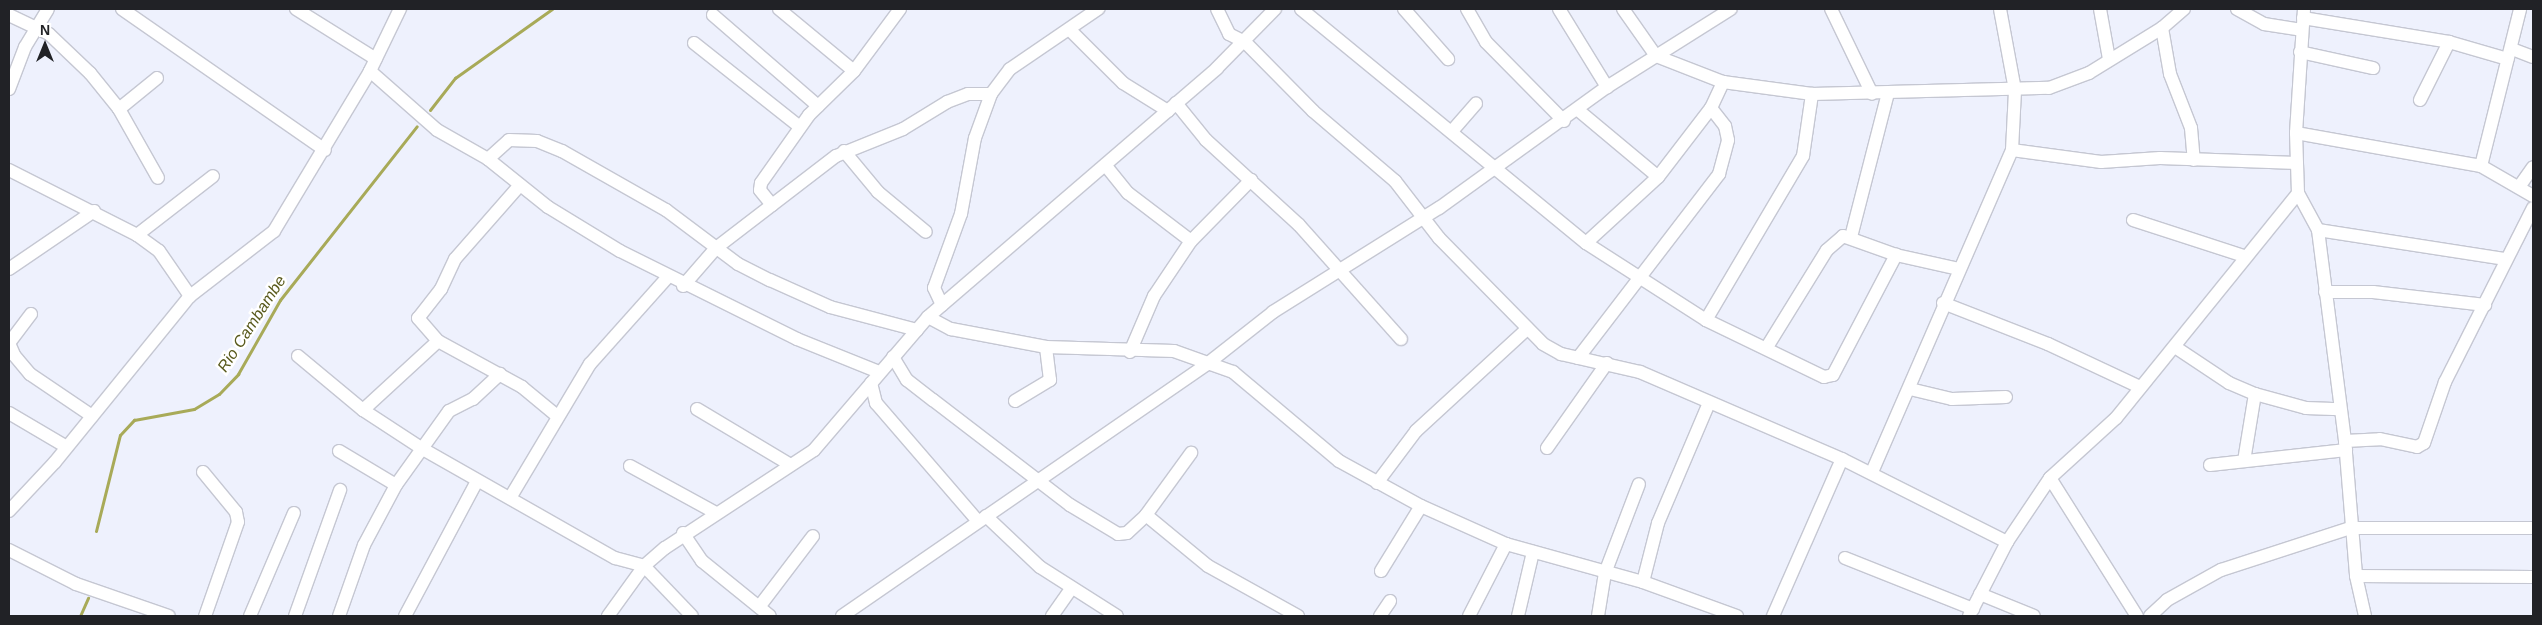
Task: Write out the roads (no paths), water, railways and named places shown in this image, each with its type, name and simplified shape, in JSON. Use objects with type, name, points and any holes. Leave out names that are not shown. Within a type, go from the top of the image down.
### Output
[{"type":"street","points":[[9,89],[35,29],[48,9]]},
{"type":"street","points":[[122,9],[325,150]]},
{"type":"street","points":[[296,9],[373,65],[413,110],[437,130],[488,159],[520,186],[667,278],[845,361],[879,372]]},
{"type":"street","points":[[9,511],[92,416],[190,296],[274,231],[325,150],[373,65],[400,9]]},
{"type":"street","points":[[778,9],[854,72]]},
{"type":"street","points":[[772,205],[759,187],[800,127],[818,106],[854,72],[900,9]]},
{"type":"street","points":[[942,305],[934,288],[960,214],[975,138],[991,94],[1010,69],[1070,30],[1098,9]]},
{"type":"street","points":[[1217,9],[1229,34],[1245,42],[1313,111],[1395,181],[1423,218],[1543,344],[1578,358],[1607,363],[1708,402],[1842,458],[2007,542]]},
{"type":"street","points":[[608,616],[644,566],[683,533],[789,464],[814,450],[928,317],[1106,166],[1245,42],[1275,9]]},
{"type":"street","points":[[1301,9],[1373,71],[1453,130],[1586,243],[1639,279],[1706,320],[1768,347],[1824,377],[1833,375],[1896,255]]},
{"type":"street","points":[[1404,9],[1448,60]]},
{"type":"street","points":[[1467,9],[1486,42],[1564,121]]},
{"type":"street","points":[[1559,9],[1607,87]]},
{"type":"street","points":[[1623,9],[1656,56],[1723,82],[1812,94],[2015,90],[2068,83],[2162,28],[2184,9]]},
{"type":"street","points":[[842,616],[982,519],[1038,477],[1207,364],[1273,312],[1342,271],[1423,218],[1497,169],[1564,121],[1607,87],[1731,9]]},
{"type":"street","points":[[1831,9],[1872,94]]},
{"type":"street","points":[[1872,472],[1910,389],[1958,269],[2000,188],[2012,150],[2015,90],[2000,9]]},
{"type":"street","points":[[2100,9],[2109,59]]},
{"type":"street","points":[[2237,9],[2264,24],[2303,19],[2533,57]]},
{"type":"street","points":[[2480,166],[2520,9]]},
{"type":"street","points":[[9,15],[62,45],[119,109],[158,178]]},
{"type":"street","points":[[713,15],[818,106]]},
{"type":"street","points":[[2303,19],[2296,133],[2298,193],[2318,230],[2346,445],[2350,528],[2356,576],[2365,616]]},
{"type":"street","points":[[2162,28],[2170,74],[2191,128],[2194,160]]},
{"type":"street","points":[[1070,30],[1123,84],[1172,107],[1251,180],[1342,271],[1401,339]]},
{"type":"street","points":[[2420,100],[2449,42]]},
{"type":"street","points":[[694,43],[800,127]]},
{"type":"street","points":[[2300,52],[2372,68]]},
{"type":"street","points":[[119,109],[157,78]]},
{"type":"street","points":[[1586,243],[1658,177],[1711,108],[1723,82]]},
{"type":"street","points":[[683,286],[716,248],[844,152],[903,130],[947,102],[968,94],[991,94]]},
{"type":"street","points":[[1706,320],[1803,156],[1812,94]]},
{"type":"street","points":[[1851,236],[1888,94]]},
{"type":"street","points":[[1453,130],[1476,104]]},
{"type":"street","points":[[1578,358],[1719,174],[1728,140],[1725,126],[1711,108]]},
{"type":"street","points":[[1578,110],[1658,177]]},
{"type":"street","points":[[2296,133],[2480,166],[2533,196]]},
{"type":"street","points":[[488,159],[509,140],[545,144],[666,210],[738,264],[830,308],[917,330]]},
{"type":"street","points":[[2012,150],[2102,162],[2194,160],[2297,163]]},
{"type":"street","points":[[844,152],[878,192],[926,232]]},
{"type":"street","points":[[1106,166],[1128,193],[1191,241]]},
{"type":"street","points":[[2519,187],[2533,167]]},
{"type":"street","points":[[9,170],[137,234],[159,251],[190,296]]},
{"type":"street","points":[[137,234],[213,176]]},
{"type":"street","points":[[1130,352],[1154,296],[1191,241],[1251,180]]},
{"type":"street","points":[[520,186],[455,258],[441,289],[418,318],[438,341],[500,374],[557,416]]},
{"type":"street","points":[[1845,558],[1971,613],[2007,542],[2050,478],[2116,418],[2175,347],[2244,256],[2298,193]]},
{"type":"street","points":[[2210,465],[2380,439],[2418,447],[2424,443],[2445,382],[2533,208]]},
{"type":"street","points":[[9,269],[94,211]]},
{"type":"street","points":[[2133,220],[2244,256]]},
{"type":"street","points":[[2318,230],[2506,259]]},
{"type":"street","points":[[1768,347],[1827,250],[1836,239],[1851,236],[1896,255],[1958,269]]},
{"type":"street","points":[[510,498],[557,416],[590,364],[667,278]]},
{"type":"street","points":[[2325,292],[2373,292],[2485,305]]},
{"type":"street","points":[[1943,303],[2048,344],[2140,387]]},
{"type":"street","points":[[31,314],[9,343],[14,355],[30,374],[92,416]]},
{"type":"street","points":[[928,317],[951,329],[1046,347],[1130,352],[1174,352],[1207,364],[1239,376],[1340,460],[1377,483],[1421,506],[1506,544],[1643,582],[1737,616]]},
{"type":"street","points":[[1377,483],[1416,431],[1527,329]]},
{"type":"street","points":[[363,410],[438,341]]},
{"type":"street","points":[[1015,401],[1050,380],[1046,347]]},
{"type":"street","points":[[2175,347],[2229,384],[2255,394],[2306,408],[2340,409]]},
{"type":"street","points":[[298,356],[363,410],[421,448],[615,558],[644,566],[692,616]]},
{"type":"street","points":[[894,357],[908,380],[1038,477],[1070,505],[1118,534],[1127,533],[1146,515],[1190,454]]},
{"type":"street","points":[[1547,448],[1607,363]]},
{"type":"street","points":[[338,616],[364,545],[396,485],[449,411],[473,399],[500,374]]},
{"type":"street","points":[[871,383],[876,403],[982,519],[1018,550],[1071,589],[1117,616]]},
{"type":"street","points":[[1910,389],[1952,399],[2006,397]]},
{"type":"street","points":[[2244,460],[2255,394]]},
{"type":"street","points":[[1643,582],[1658,523],[1708,402]]},
{"type":"street","points":[[697,409],[789,464]]},
{"type":"street","points":[[9,412],[65,446]]},
{"type":"street","points":[[339,451],[396,485]]},
{"type":"street","points":[[1773,616],[1842,458]]},
{"type":"street","points":[[630,466],[716,513]]},
{"type":"street","points":[[203,472],[236,512],[238,522],[204,616]]},
{"type":"street","points":[[2050,478],[2137,616]]},
{"type":"street","points":[[405,616],[477,481]]},
{"type":"street","points":[[1598,616],[1605,573],[1639,484]]},
{"type":"street","points":[[295,616],[340,490]]},
{"type":"street","points":[[1381,571],[1421,506]]},
{"type":"street","points":[[250,616],[294,513]]},
{"type":"street","points":[[1146,515],[1208,566],[1298,616]]},
{"type":"street","points":[[2150,616],[2167,600],[2221,570],[2350,528],[2533,528]]},
{"type":"street","points":[[683,533],[702,561],[770,616]]},
{"type":"street","points":[[759,607],[813,536]]},
{"type":"street","points":[[1470,616],[1506,544]]},
{"type":"street","points":[[9,550],[76,584],[169,616]]},
{"type":"street","points":[[1518,616],[1533,552]]},
{"type":"street","points":[[2356,576],[2533,577]]},
{"type":"street","points":[[1052,616],[1071,589]]},
{"type":"street","points":[[1980,594],[2034,616]]},
{"type":"street","points":[[1380,616],[1390,601]]},
{"type":"waterway","name":"Rio Cambambe","points":[[430,110],[455,78],[552,9]]},
{"type":"waterway","name":"Rio Cambambe","points":[[96,531],[120,435],[134,420],[194,409],[219,394],[238,374],[280,300],[417,126]]},
{"type":"waterway","name":"Rio Cambambe","points":[[80,616],[88,598]]}]
